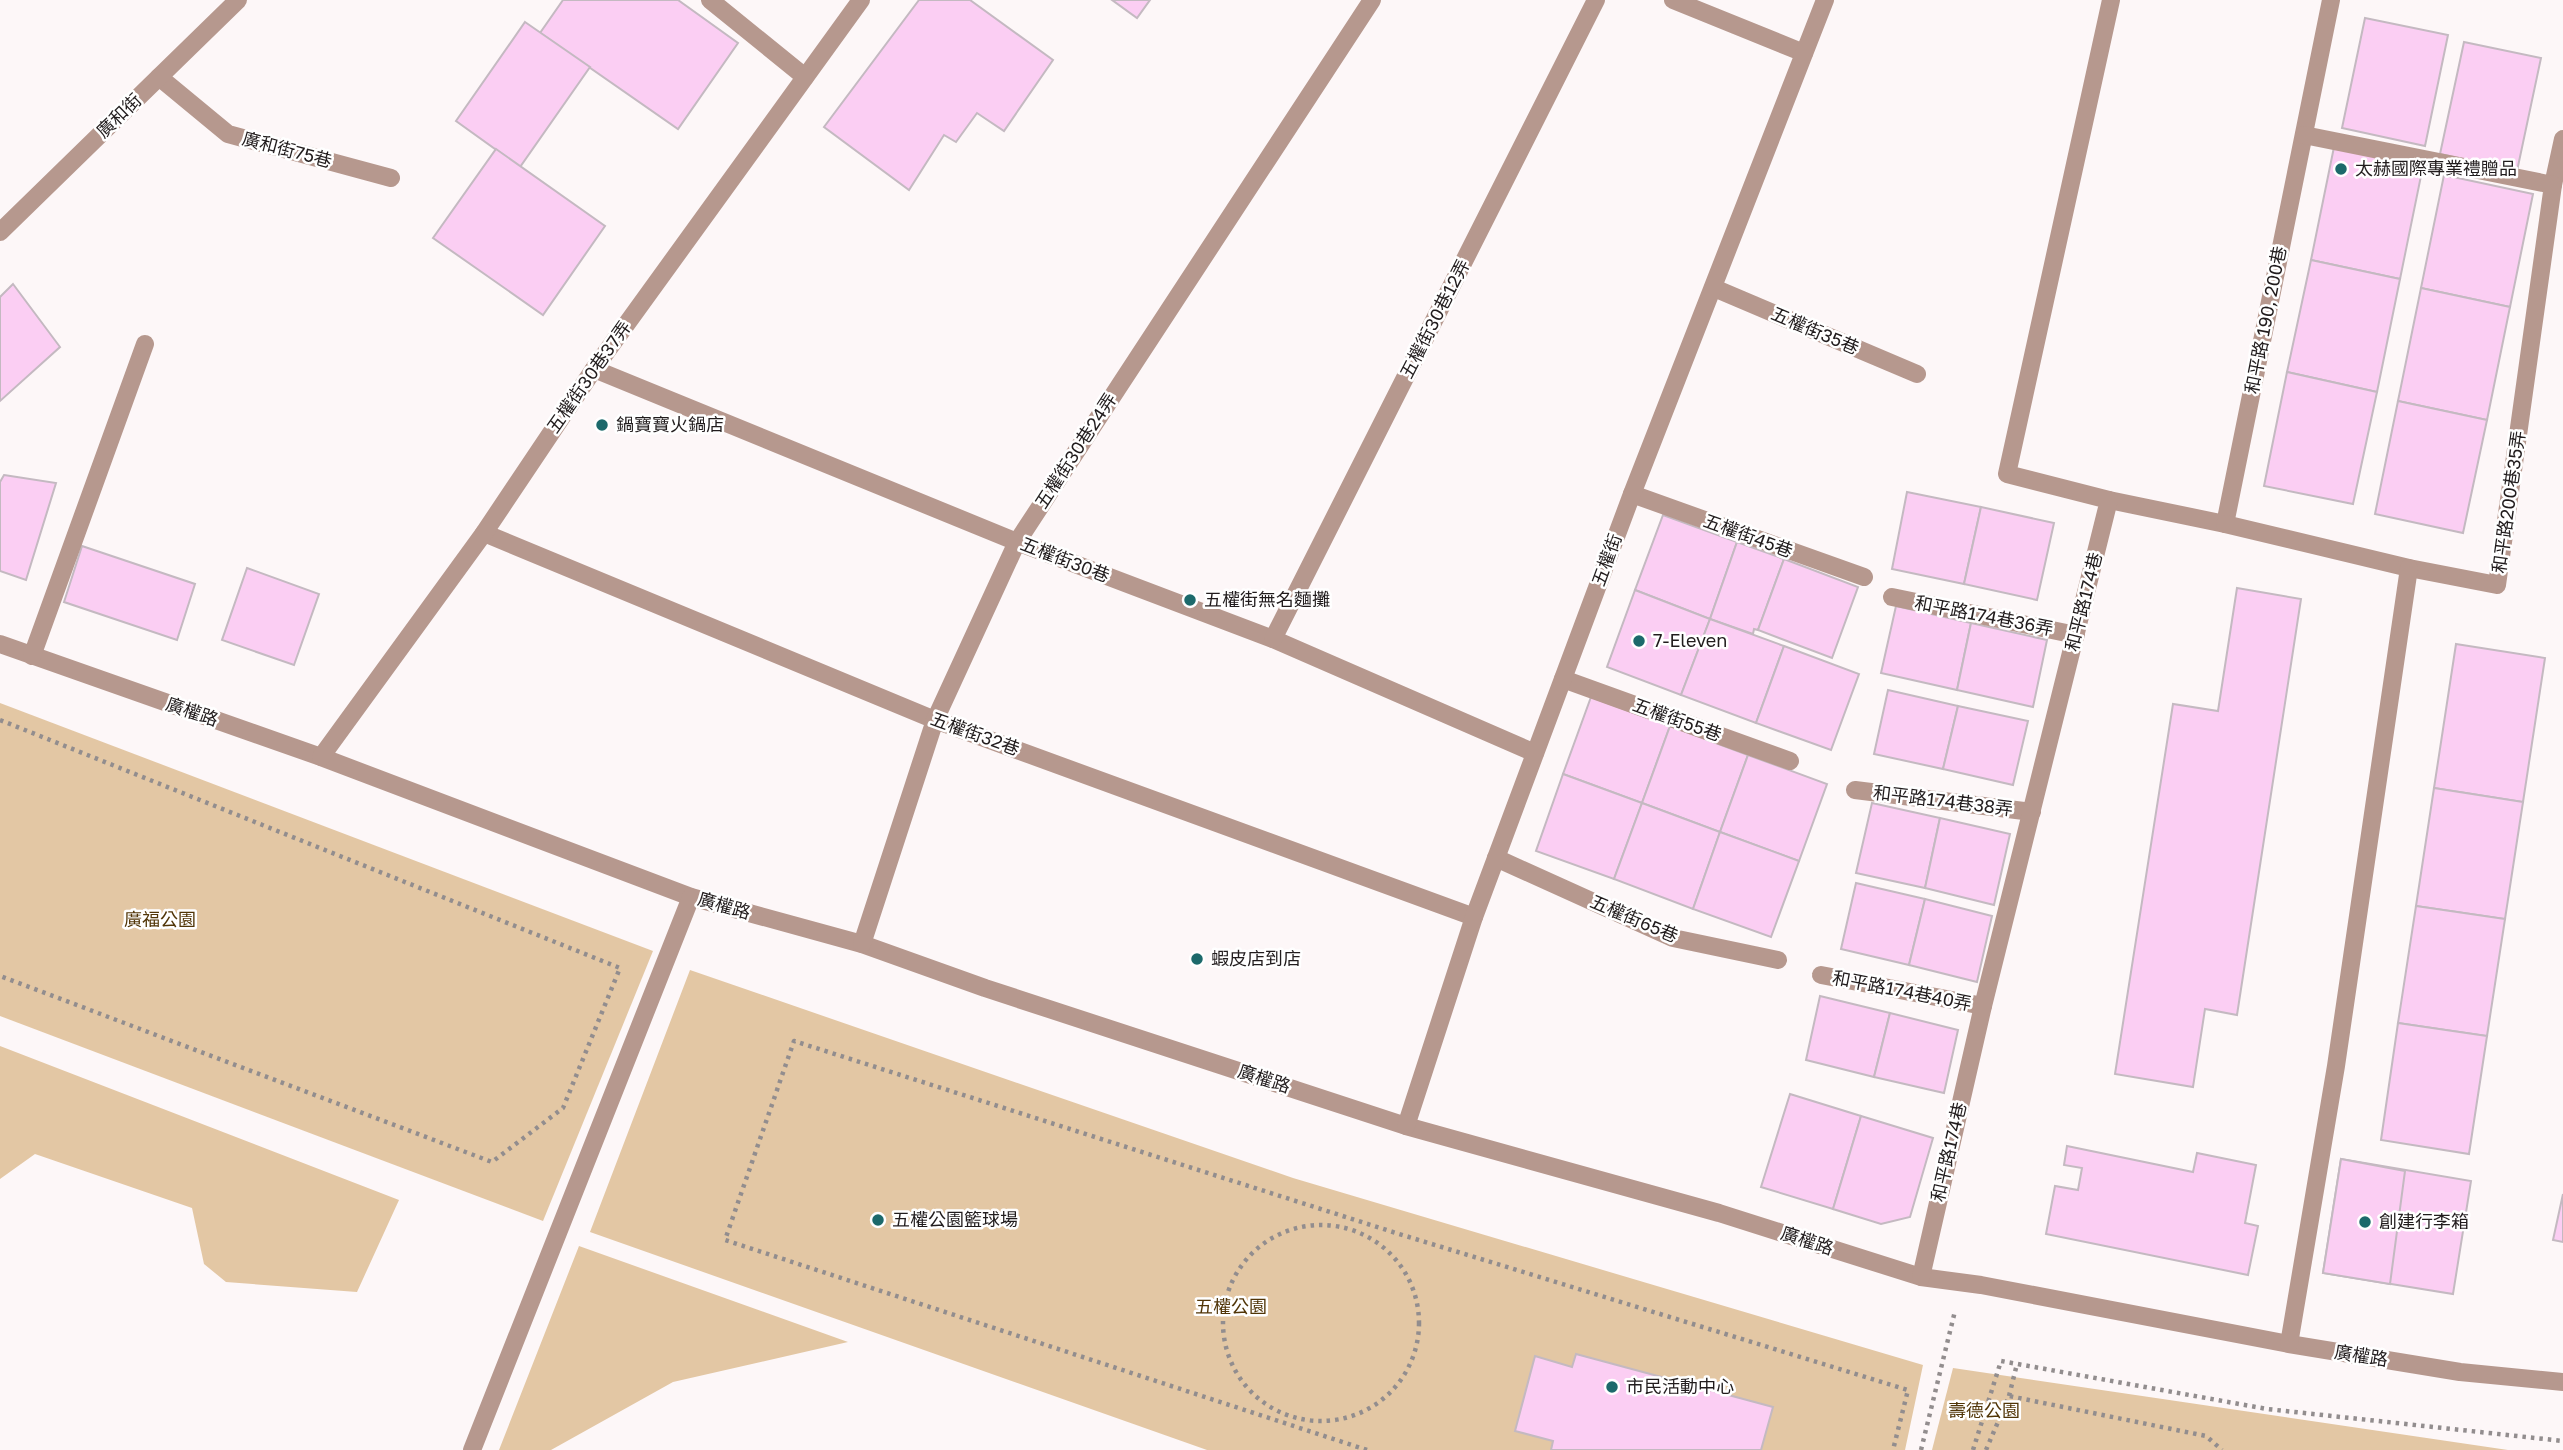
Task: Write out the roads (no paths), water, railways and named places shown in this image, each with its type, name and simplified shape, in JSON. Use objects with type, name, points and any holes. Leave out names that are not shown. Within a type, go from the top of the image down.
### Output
[{"type":"street","name":"廣和街","points":[[0,232],[238,0]]},
{"type":"street","points":[[710,0],[805,78]]},
{"type":"street","name":"五權街30巷37弄","points":[[321,757],[484,533],[594,369],[861,0]]},
{"type":"street","name":"五權街30巷24弄","points":[[862,944],[935,720],[1017,542],[1372,0]]},
{"type":"street","name":"五權街30巷12弄","points":[[1273,639],[1596,0]]},
{"type":"street","points":[[1673,0],[1804,53]]},
{"type":"street","name":"五權街","points":[[1406,1126],[1474,917],[1535,753],[1632,494],[1825,0]]},
{"type":"street","points":[[2111,0],[2007,474],[2109,500],[2225,524]]},
{"type":"street","name":"和平路 190, 200巷","points":[[2225,524],[2331,0]]},
{"type":"street","name":"廣和街75巷","points":[[159,77],[228,134],[391,178]]},
{"type":"street","points":[[2304,135],[2553,185]]},
{"type":"street","name":"和平路200巷35弄","points":[[2225,524],[2409,568],[2497,585],[2553,185],[2563,139]]},
{"type":"street","name":"五權街35巷","points":[[1714,288],[1917,374]]},
{"type":"street","points":[[32,656],[145,344]]},
{"type":"street","name":"五權街30巷","points":[[594,369],[1017,542],[1273,639],[1535,753]]},
{"type":"street","name":"五權街45巷","points":[[1632,494],[1864,577]]},
{"type":"street","name":"和平路174巷","points":[[1921,1277],[1983,1006],[2109,500]]},
{"type":"street","name":"五權街32巷","points":[[484,533],[935,720],[1474,917]]},
{"type":"street","points":[[2290,1345],[2336,1066],[2409,568]]},
{"type":"street","name":"和平路174巷36弄","points":[[1892,597],[2076,635]]},
{"type":"street","name":"廣權路","points":[[0,644],[321,757],[691,897],[862,944],[985,988],[1406,1126],[1719,1213],[1921,1277],[2290,1345],[2460,1372],[2563,1382]]},
{"type":"street","name":"五權街55巷","points":[[1563,678],[1790,761]]},
{"type":"street","name":"和平路174巷38弄","points":[[1855,790],[2032,812]]},
{"type":"street","name":"五權街65巷","points":[[1496,858],[1673,938],[1778,960]]},
{"type":"street","points":[[472,1450],[691,897]]},
{"type":"street","name":"和平路174巷40弄","points":[[1821,975],[1983,1006]]},
{"type":"place","name":"太赫國際專業禮贈品","points":[[2341,169]]},
{"type":"place","name":"鍋寶寶火鍋店","points":[[602,425]]},
{"type":"place","name":"五權街無名麵攤","points":[[1190,600]]},
{"type":"place","name":"7-Eleven","points":[[1639,641]]},
{"type":"place","name":"蝦皮店到店","points":[[1197,959]]},
{"type":"place","name":"五權公園籃球場","points":[[878,1220]]},
{"type":"place","name":"創建行李箱","points":[[2365,1222]]},
{"type":"place","name":"市民活動中心","points":[[1612,1387]]},
{"type":"park label","name":"廣福公園","points":[[160,920]]},
{"type":"park label","name":"五權公園","points":[[1231,1307]]},
{"type":"park label","name":"壽德公園","points":[[1984,1411]]}]
